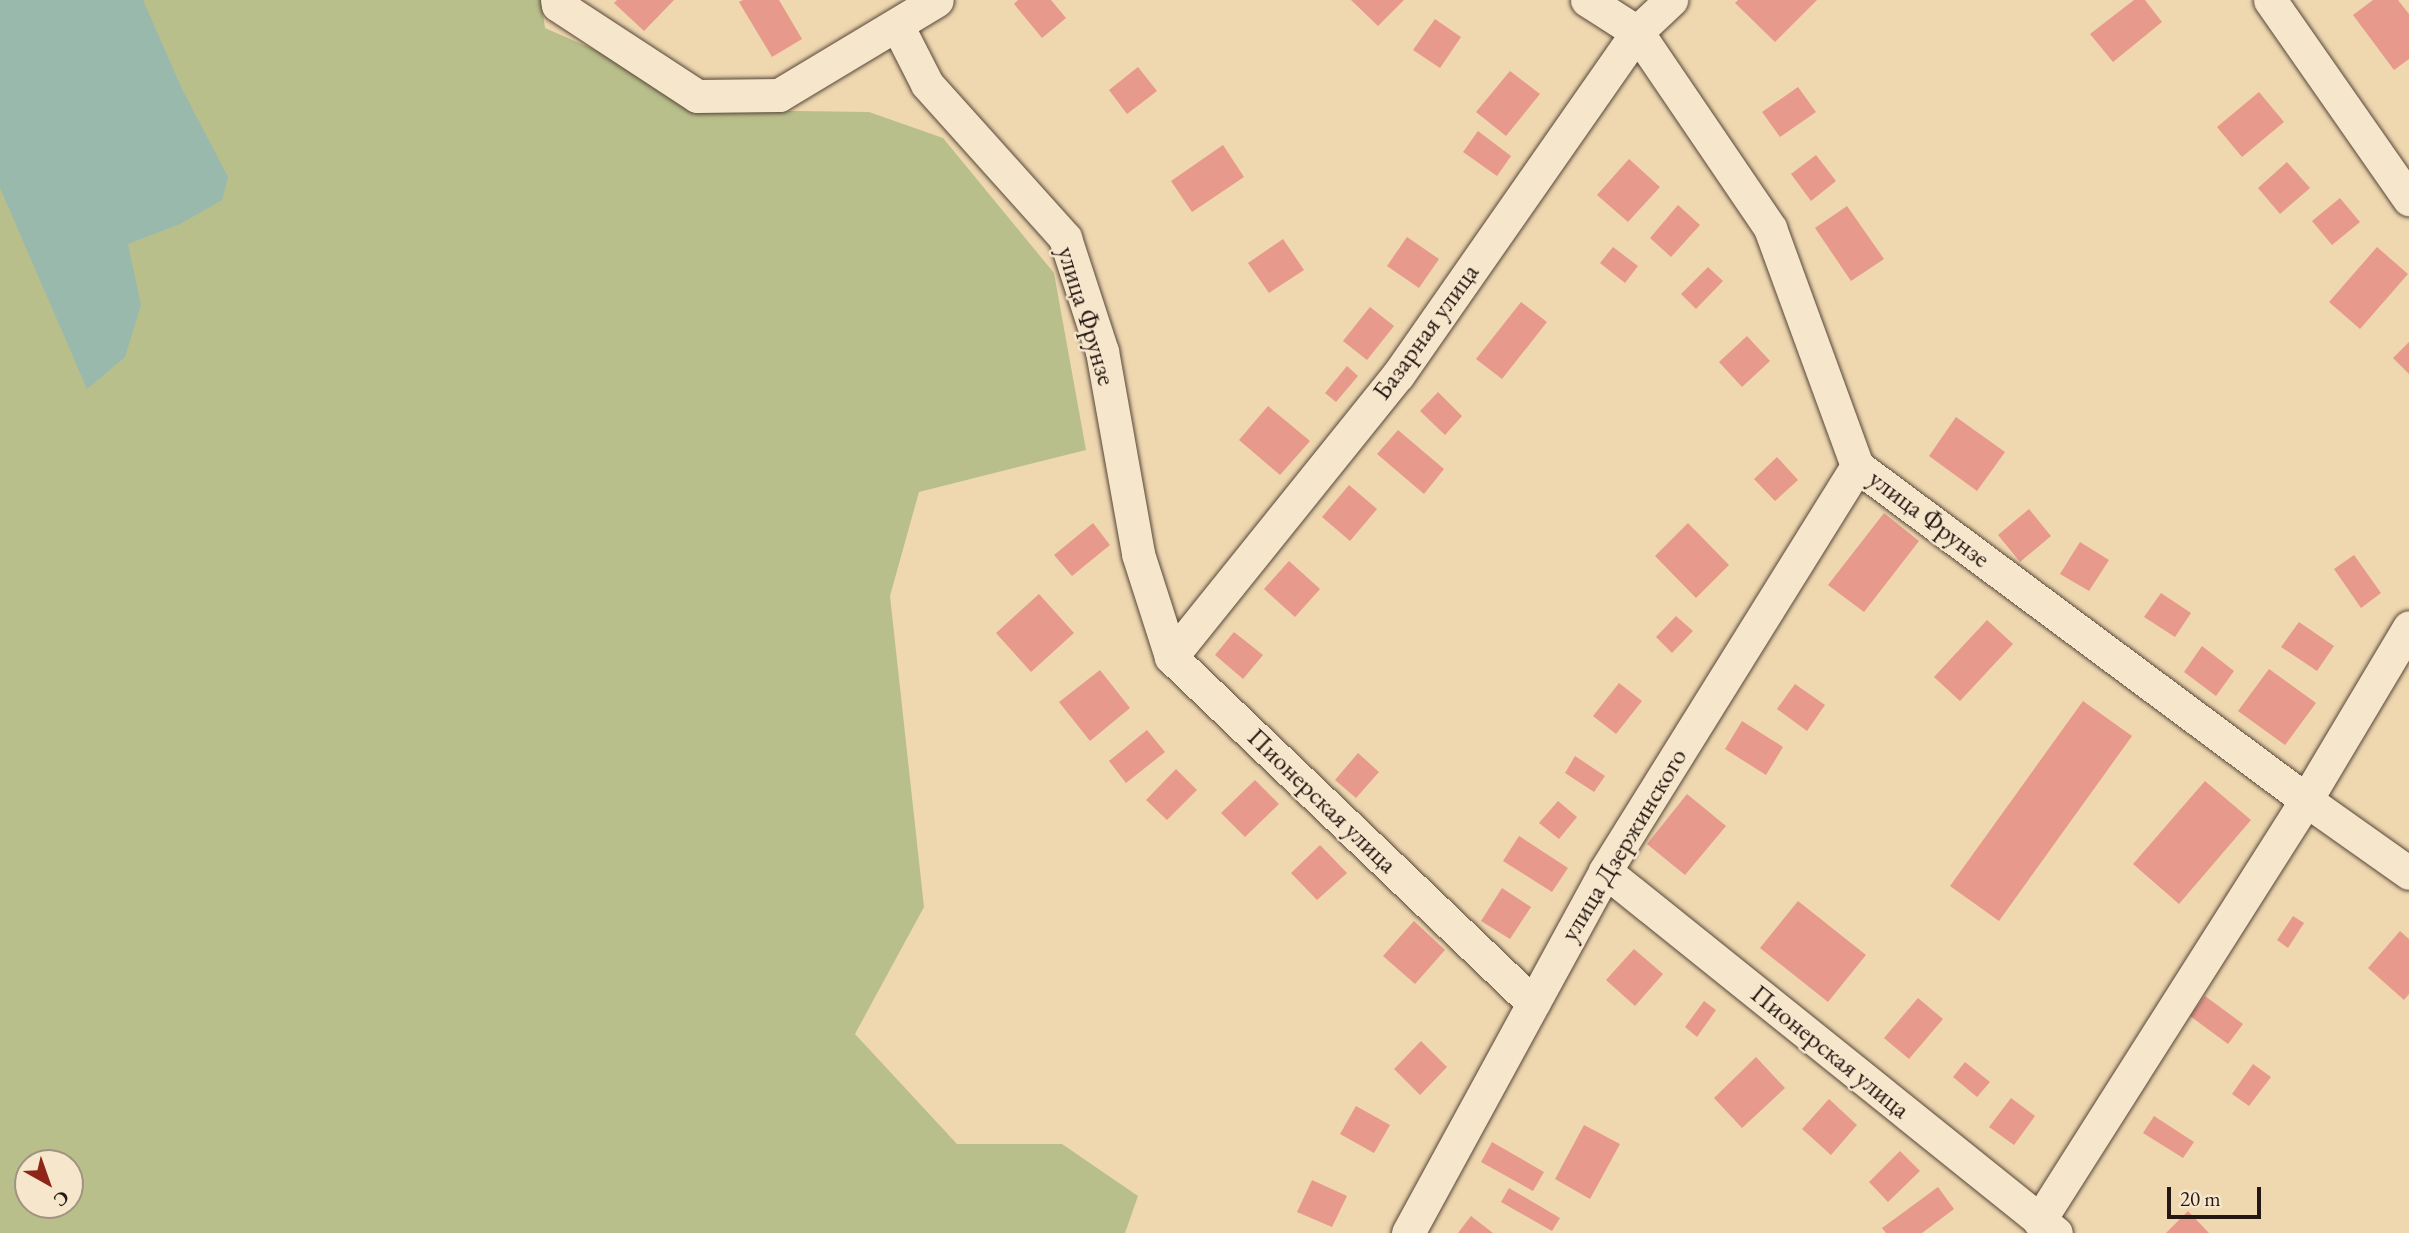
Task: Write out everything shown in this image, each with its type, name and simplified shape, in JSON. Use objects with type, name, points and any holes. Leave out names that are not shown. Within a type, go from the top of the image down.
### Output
[{"type":"street","points":[[557,0],[558,5],[697,96],[779,95],[937,0]]},
{"type":"street","name":"улица Фрунзе","points":[[1587,0],[1637,32],[1770,228],[1857,466],[2306,800],[2409,873]]},
{"type":"street","name":"Базарная улица","points":[[1171,657],[1398,375],[1637,32],[1671,0]]},
{"type":"street","points":[[2270,0],[2409,199]]},
{"type":"street","name":"улица Фрунзе","points":[[897,25],[927,84],[1065,238],[1102,351],[1138,554],[1171,657]]},
{"type":"street","name":"улица Дзержинского","points":[[1408,1233],[1605,871],[1857,466]]},
{"type":"street","points":[[2047,1227],[2409,627]]},
{"type":"street","name":"Пионерская улица","points":[[1171,657],[1533,1003]]},
{"type":"street","name":"Пионерская улица","points":[[1605,871],[2047,1227]]},
{"type":"green space","points":[[0,0],[541,0],[545,28],[733,110],[869,112],[943,138],[1054,273],[1086,450],[919,492],[890,596],[924,907],[855,1034],[957,1144],[1062,1144],[1138,1196],[1125,1233],[0,1233]]},
{"type":"shaded area","points":[[0,0],[143,0],[182,89],[228,177],[222,200],[180,224],[128,244],[141,305],[125,357],[87,389],[0,188]]},
{"type":"building","points":[[617,0],[674,0],[644,31],[614,3]]},
{"type":"building","points":[[779,0],[802,39],[772,57],[739,2]]},
{"type":"building","points":[[1018,0],[1051,0],[1066,18],[1042,38],[1014,4]]},
{"type":"building","points":[[1351,0],[1404,0],[1378,26]]},
{"type":"building","points":[[1738,0],[1817,0],[1775,42],[1735,3]]},
{"type":"building","points":[[2134,0],[2145,0],[2162,22],[2113,62],[2090,34]]},
{"type":"building","points":[[2373,0],[2398,0],[2409,14],[2409,59],[2394,70],[2353,15]]},
{"type":"building","points":[[1435,19],[1461,37],[1440,68],[1413,50]]},
{"type":"building","points":[[1138,67],[1157,91],[1127,114],[1109,90]]},
{"type":"building","points":[[1510,71],[1540,94],[1506,136],[1476,112]]},
{"type":"building","points":[[1798,87],[1816,112],[1780,137],[1762,112]]},
{"type":"building","points":[[2259,92],[2284,122],[2242,157],[2217,127]]},
{"type":"building","points":[[1478,131],[1511,156],[1497,176],[1463,152]]},
{"type":"building","points":[[1223,145],[1244,177],[1192,212],[1171,181]]},
{"type":"building","points":[[1816,155],[1836,181],[1811,201],[1791,174]]},
{"type":"building","points":[[1629,159],[1660,187],[1628,222],[1597,195]]},
{"type":"building","points":[[2287,162],[2310,188],[2280,214],[2258,188]]},
{"type":"building","points":[[2340,198],[2360,222],[2332,245],[2312,221]]},
{"type":"building","points":[[1678,205],[1700,225],[1671,257],[1650,238]]},
{"type":"building","points":[[1847,206],[1884,259],[1851,281],[1815,228]]},
{"type":"building","points":[[1407,237],[1439,259],[1419,288],[1387,266]]},
{"type":"building","points":[[1283,239],[1304,270],[1269,293],[1248,263]]},
{"type":"building","points":[[1613,247],[1638,266],[1625,283],[1600,263]]},
{"type":"building","points":[[2377,247],[2408,274],[2360,329],[2329,302]]},
{"type":"building","points":[[1708,267],[1723,281],[1696,309],[1681,294]]},
{"type":"building","points":[[1521,302],[1547,322],[1502,379],[1476,359]]},
{"type":"building","points":[[1370,307],[1394,326],[1367,360],[1343,341]]},
{"type":"building","points":[[1747,336],[1770,361],[1742,387],[1719,362]]},
{"type":"building","points":[[2409,342],[2409,374],[2393,358]]},
{"type":"building","points":[[1347,366],[1358,376],[1336,402],[1325,393]]},
{"type":"building","points":[[1438,392],[1462,416],[1445,435],[1420,411]]},
{"type":"building","points":[[1268,406],[1310,441],[1280,475],[1239,440]]},
{"type":"building","points":[[1956,417],[2005,452],[1977,491],[1929,456]]},
{"type":"building","points":[[1398,430],[1444,469],[1424,494],[1377,454]]},
{"type":"building","points":[[1777,457],[1798,480],[1775,501],[1754,479]]},
{"type":"building","points":[[1349,485],[1377,509],[1350,541],[1322,517]]},
{"type":"building","points":[[2029,509],[2051,536],[2020,562],[1998,535]]},
{"type":"building","points":[[1884,513],[1919,541],[1864,612],[1828,585]]},
{"type":"building","points":[[1093,523],[1110,545],[1072,576],[1054,555]]},
{"type":"building","points":[[1688,523],[1729,565],[1696,598],[1655,556]]},
{"type":"building","points":[[2080,542],[2109,560],[2089,591],[2060,574]]},
{"type":"building","points":[[2354,555],[2381,593],[2361,608],[2334,569]]},
{"type":"building","points":[[1289,561],[1320,589],[1295,617],[1264,589]]},
{"type":"building","points":[[2161,593],[2191,613],[2175,637],[2144,617]]},
{"type":"building","points":[[1039,594],[1074,633],[1031,672],[996,633]]},
{"type":"building","points":[[1676,616],[1693,631],[1672,653],[1656,637]]},
{"type":"building","points":[[1987,620],[2013,644],[1960,701],[1934,677]]},
{"type":"building","points":[[2299,622],[2334,646],[2317,671],[2281,647]]},
{"type":"building","points":[[1234,632],[1263,655],[1243,679],[1215,655]]},
{"type":"building","points":[[2202,646],[2234,671],[2216,696],[2184,672]]},
{"type":"building","points":[[2269,669],[2316,703],[2285,745],[2238,711]]},
{"type":"building","points":[[1100,670],[1130,708],[1090,741],[1059,702]]},
{"type":"building","points":[[1619,683],[1642,701],[1616,734],[1593,716]]},
{"type":"building","points":[[1795,684],[1825,705],[1807,731],[1777,709]]},
{"type":"building","points":[[2083,701],[2132,736],[1999,921],[1950,886]]},
{"type":"building","points":[[1742,721],[1783,747],[1766,775],[1725,749]]},
{"type":"building","points":[[1147,730],[1165,752],[1126,783],[1109,761]]},
{"type":"building","points":[[1358,753],[1379,772],[1356,798],[1335,780]]},
{"type":"building","points":[[1575,756],[1605,776],[1594,792],[1565,773]]},
{"type":"building","points":[[1176,769],[1197,790],[1167,820],[1146,800]]},
{"type":"building","points":[[1255,780],[1279,804],[1245,837],[1221,813]]},
{"type":"building","points":[[2205,781],[2251,820],[2179,904],[2133,864]]},
{"type":"building","points":[[1687,794],[1726,826],[1685,875],[1647,844]]},
{"type":"building","points":[[1558,801],[1577,817],[1559,839],[1539,823]]},
{"type":"building","points":[[1519,836],[1568,868],[1552,892],[1503,861]]},
{"type":"building","points":[[1320,845],[1347,873],[1317,900],[1291,873]]},
{"type":"building","points":[[1502,888],[1531,907],[1510,939],[1481,921]]},
{"type":"building","points":[[1798,901],[1866,955],[1828,1002],[1760,948]]},
{"type":"building","points":[[2293,916],[2304,923],[2288,948],[2277,940]]},
{"type":"building","points":[[1414,921],[1445,950],[1415,984],[1383,956]]},
{"type":"building","points":[[2400,931],[2409,939],[2409,994],[2404,1000],[2368,968]]},
{"type":"building","points":[[1634,949],[1663,974],[1635,1006],[1606,980]]},
{"type":"building","points":[[2205,996],[2243,1024],[2228,1044],[2190,1016]]},
{"type":"building","points":[[1918,998],[1943,1019],[1909,1059],[1884,1038]]},
{"type":"building","points":[[1704,1001],[1716,1010],[1697,1037],[1685,1027]]},
{"type":"building","points":[[1421,1041],[1447,1067],[1420,1095],[1394,1069]]},
{"type":"building","points":[[1756,1057],[1785,1088],[1742,1128],[1714,1098]]},
{"type":"building","points":[[1965,1062],[1990,1082],[1977,1097],[1953,1077]]},
{"type":"building","points":[[2253,1064],[2271,1077],[2249,1106],[2232,1094]]},
{"type":"building","points":[[2011,1098],[2035,1116],[2014,1145],[1989,1127]]},
{"type":"building","points":[[1829,1099],[1857,1125],[1831,1155],[1802,1129]]},
{"type":"building","points":[[1356,1106],[1390,1125],[1374,1153],[1340,1134]]},
{"type":"building","points":[[2154,1116],[2194,1142],[2183,1158],[2143,1133]]},
{"type":"building","points":[[1584,1125],[1620,1144],[1590,1199],[1555,1179]]},
{"type":"building","points":[[1492,1142],[1544,1172],[1533,1191],[1481,1162]]},
{"type":"building","points":[[1900,1151],[1920,1171],[1888,1202],[1869,1182]]},
{"type":"building","points":[[1312,1180],[1347,1196],[1332,1227],[1297,1212]]},
{"type":"building","points":[[1938,1187],[1954,1209],[1922,1233],[1886,1233],[1882,1228]]},
{"type":"building","points":[[1509,1188],[1560,1218],[1552,1231],[1501,1202]]},
{"type":"building","points":[[2188,1211],[2209,1233],[2166,1233]]},
{"type":"building","points":[[1471,1216],[1493,1233],[1458,1233]]}]
